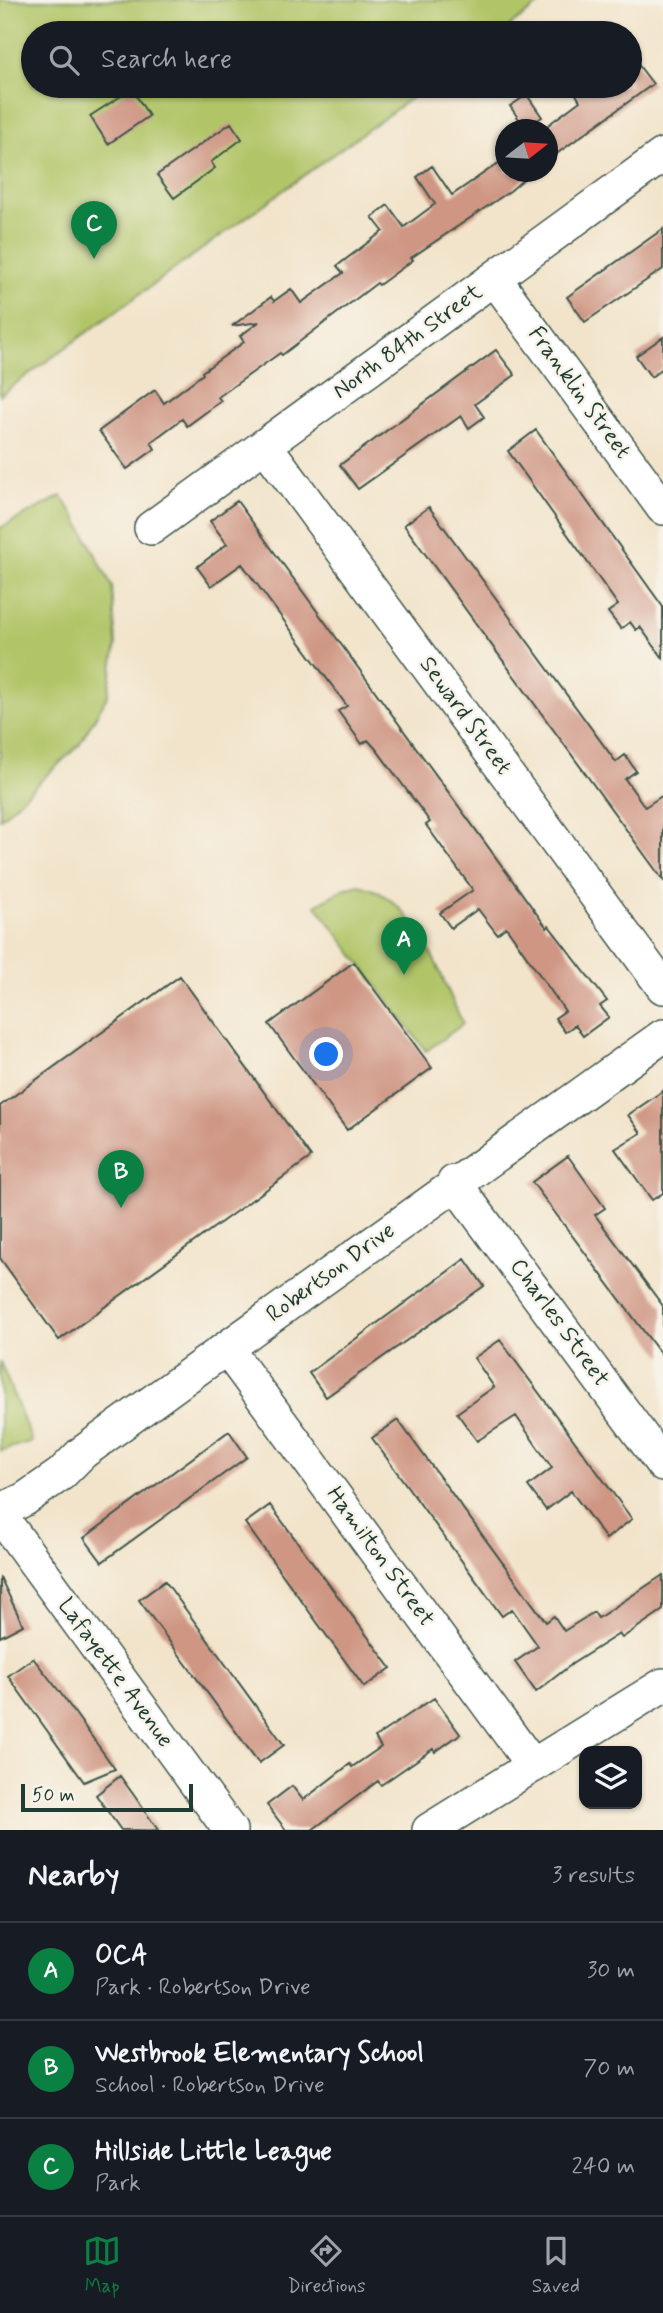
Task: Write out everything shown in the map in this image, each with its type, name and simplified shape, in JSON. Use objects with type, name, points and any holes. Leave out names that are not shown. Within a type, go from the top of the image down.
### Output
[{"type":"street","name":"North 84th Street","points":[[151,527],[663,155]]},
{"type":"street","name":"Franklin Street","points":[[495,279],[663,508]]},
{"type":"street","name":"Seward Street","points":[[265,445],[663,987]]},
{"type":"street","name":"Robertson Drive","points":[[0,1513],[61,1474],[82,1453],[454,1182],[663,1036]]},
{"type":"street","name":"Charles Street","points":[[454,1182],[663,1465]]},
{"type":"street","name":"Hamilton Street","points":[[227,1349],[533,1766]]},
{"type":"street","name":"Lafayette Avenue","points":[[0,1513],[230,1830]]},
{"type":"street","points":[[429,1830],[663,1685]]},
{"type":"green space","points":[[0,0],[545,0],[516,21],[21,21],[21,98],[411,98],[0,395]]},
{"type":"green space","points":[[61,496],[77,519],[112,586],[116,644],[108,695],[79,745],[0,819],[0,528]]},
{"type":"green space","points":[[359,885],[379,893],[397,905],[412,922],[436,962],[463,1024],[426,1051],[316,905],[343,889]]},
{"type":"green space","points":[[0,1361],[32,1441],[0,1451]]},
{"type":"building","points":[[642,70],[653,84],[642,92]]},
{"type":"building","points":[[118,98],[138,98],[149,116],[108,144],[90,116]]},
{"type":"building","points":[[522,98],[529,98],[542,117],[519,119],[510,106]]},
{"type":"building","points":[[578,98],[634,98],[558,153],[556,119],[580,101]]},
{"type":"building","points":[[231,123],[242,139],[211,162],[215,168],[174,198],[157,175]]},
{"type":"building","points":[[432,166],[452,195],[495,166],[495,182],[520,182],[411,258],[413,260],[379,285],[377,283],[282,355],[280,353],[218,397],[221,401],[187,426],[182,419],[151,442],[155,449],[127,469],[99,431],[155,390],[164,403],[203,374],[202,372],[244,342],[240,336],[259,322],[232,326],[271,297],[274,301],[291,289],[301,303],[343,273],[337,266],[383,231],[372,217],[388,205],[404,227],[435,204],[417,177]]},
{"type":"building","points":[[663,229],[663,269],[585,322],[567,297]]},
{"type":"building","points":[[663,337],[663,368],[651,377],[636,356]]},
{"type":"building","points":[[496,350],[515,375],[475,404],[484,417],[469,428],[461,416],[358,489],[340,465]]},
{"type":"building","points":[[536,430],[663,607],[663,658],[640,627],[636,630],[630,622],[621,629],[608,612],[618,605],[508,451]]},
{"type":"building","points":[[237,501],[547,928],[549,926],[607,1001],[600,1006],[609,1017],[583,1036],[575,1025],[565,1032],[555,1018],[565,1011],[506,927],[497,934],[478,909],[451,928],[440,913],[473,890],[426,825],[430,822],[376,749],[368,740],[362,744],[338,711],[347,706],[242,564],[211,586],[197,567],[227,544],[210,521]]},
{"type":"building","points":[[429,507],[616,762],[625,755],[636,771],[625,779],[645,807],[663,795],[663,880],[404,525]]},
{"type":"building","points":[[354,962],[432,1068],[347,1130],[269,1024]]},
{"type":"building","points":[[180,976],[311,1157],[59,1340],[0,1258],[0,1106]]},
{"type":"building","points":[[663,1091],[663,1193],[652,1200],[615,1149],[641,1133],[628,1115]]},
{"type":"building","points":[[568,1156],[605,1208],[595,1215],[663,1306],[663,1357],[532,1182]]},
{"type":"building","points":[[465,1259],[484,1286],[326,1397],[309,1373]]},
{"type":"building","points":[[500,1340],[632,1519],[606,1539],[571,1491],[546,1510],[528,1486],[552,1468],[516,1416],[477,1441],[457,1413],[494,1387],[474,1358]]},
{"type":"building","points":[[398,1420],[546,1622],[554,1616],[564,1631],[594,1612],[598,1618],[663,1575],[663,1610],[622,1638],[619,1634],[572,1664],[536,1692],[515,1662],[538,1646],[512,1609],[502,1616],[372,1438]]},
{"type":"building","points":[[229,1431],[247,1457],[102,1562],[84,1538]]},
{"type":"building","points":[[270,1505],[391,1668],[364,1687],[245,1523]]},
{"type":"building","points":[[0,1577],[23,1625],[0,1637]]},
{"type":"building","points":[[165,1581],[284,1745],[259,1763],[139,1600]]},
{"type":"building","points":[[33,1658],[115,1769],[84,1782],[8,1676]]},
{"type":"building","points":[[434,1698],[460,1734],[435,1752],[433,1749],[381,1785],[378,1781],[312,1830],[286,1830],[267,1805],[292,1786],[303,1800],[350,1764],[352,1767],[381,1747],[375,1737]]},
{"type":"building","points":[[120,1776],[158,1830],[121,1830],[96,1795]]},
{"type":"place","name":"Hillside Little League","points":[[94,259]]},
{"type":"place","name":"OCA","points":[[404,975]]},
{"type":"place","name":"Westbrook Elementary School","points":[[121,1208]]}]
